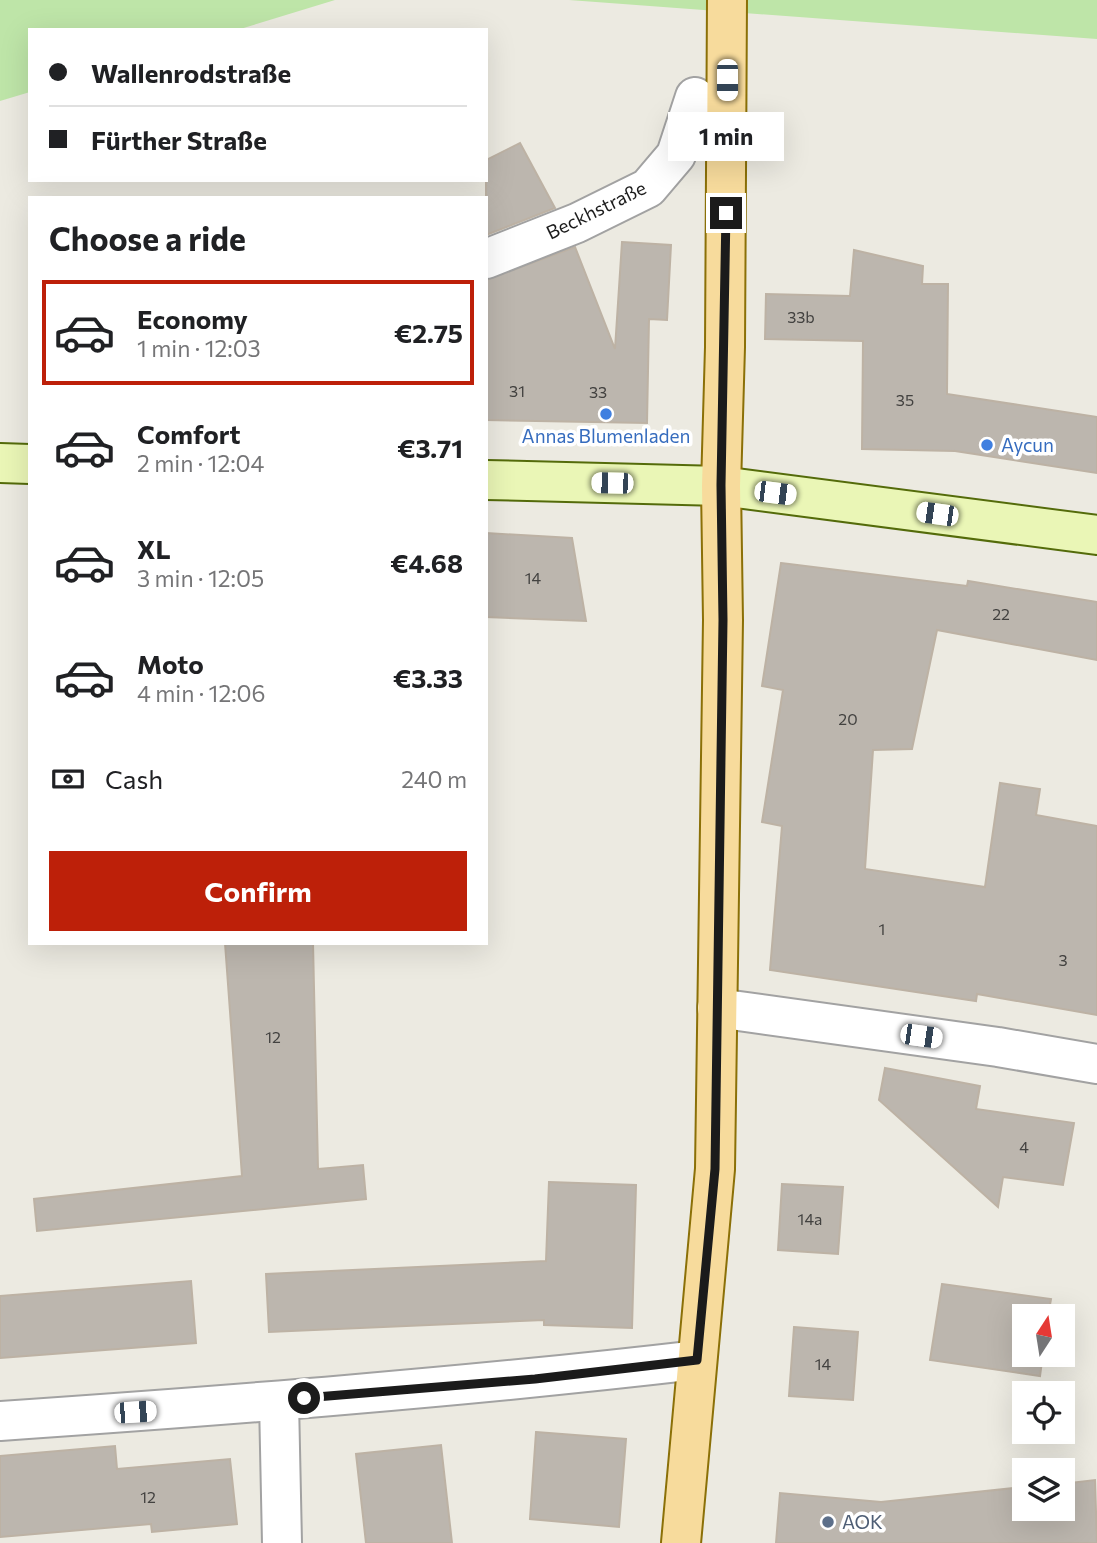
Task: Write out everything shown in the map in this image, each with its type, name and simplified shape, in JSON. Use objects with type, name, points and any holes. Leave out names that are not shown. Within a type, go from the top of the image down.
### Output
[{"type":"main road","points":[[681,1543],[715,1169],[723,620],[721,485],[725,346],[727,0]]},
{"type":"main road","points":[[0,463],[28,464]]},
{"type":"main road","points":[[488,480],[721,485],[1097,535]]},
{"type":"street","name":"Beckhstraße","points":[[488,257],[577,223],[648,188],[676,155],[695,97]]},
{"type":"street","points":[[717,1008],[998,1046],[1097,1064]]},
{"type":"street","points":[[0,1421],[535,1379],[697,1360]]},
{"type":"street","points":[[279,1401],[282,1543]]},
{"type":"green space","points":[[0,0],[335,0],[244,28],[28,28],[28,93],[0,101]]},
{"type":"green space","points":[[569,0],[1097,0],[1097,39]]},
{"type":"building","points":[[520,143],[555,208],[488,234],[488,159]]},
{"type":"building","points":[[622,242],[671,245],[667,320],[649,319],[647,423],[488,420],[488,279],[575,247],[615,349]]},
{"type":"building","points":[[854,250],[923,266],[922,284],[948,284],[947,394],[1097,417],[1097,473],[955,451],[862,449],[863,341],[765,339],[766,294],[850,296]]},
{"type":"building","points":[[488,533],[572,538],[586,621],[488,617]]},
{"type":"building","points":[[781,563],[967,586],[968,581],[1097,602],[1097,660],[937,630],[912,749],[873,750],[865,869],[985,887],[1000,783],[1040,789],[1036,815],[1097,826],[1097,1015],[977,994],[976,1001],[770,970],[782,826],[762,822],[783,690],[762,686]]},
{"type":"building","points":[[225,945],[313,945],[318,1169],[363,1165],[366,1199],[37,1231],[34,1199],[242,1176]]},
{"type":"building","points":[[885,1068],[980,1086],[976,1109],[1074,1123],[1063,1185],[1003,1177],[998,1207],[879,1100]]},
{"type":"building","points":[[549,1182],[636,1185],[632,1328],[544,1325],[544,1320],[269,1332],[266,1274],[546,1261]]},
{"type":"building","points":[[782,1184],[843,1187],[838,1254],[778,1250]]},
{"type":"building","points":[[191,1281],[196,1343],[0,1358],[0,1296]]},
{"type":"building","points":[[942,1284],[1051,1299],[1050,1304],[1012,1304],[1012,1367],[1041,1367],[1040,1376],[930,1360]]},
{"type":"building","points":[[794,1327],[858,1332],[853,1400],[789,1396]]},
{"type":"building","points":[[536,1432],[626,1439],[619,1527],[530,1519]]},
{"type":"building","points":[[441,1445],[452,1543],[366,1543],[356,1454]]},
{"type":"building","points":[[115,1446],[117,1469],[230,1459],[237,1524],[152,1532],[151,1524],[0,1537],[0,1456]]},
{"type":"building","points":[[1095,1480],[1097,1543],[776,1543],[780,1493],[881,1502],[1012,1488],[1012,1521],[1075,1521],[1075,1482]]},
{"type":"place","name":"Annas Blumenladen","points":[[606,414]]},
{"type":"place","name":"Aycun","points":[[987,445]]},
{"type":"place","name":"AOK","points":[[828,1522]]},
{"type":"route","points":[[304,1398],[535,1379],[697,1360],[715,1169],[726,213]]}]
